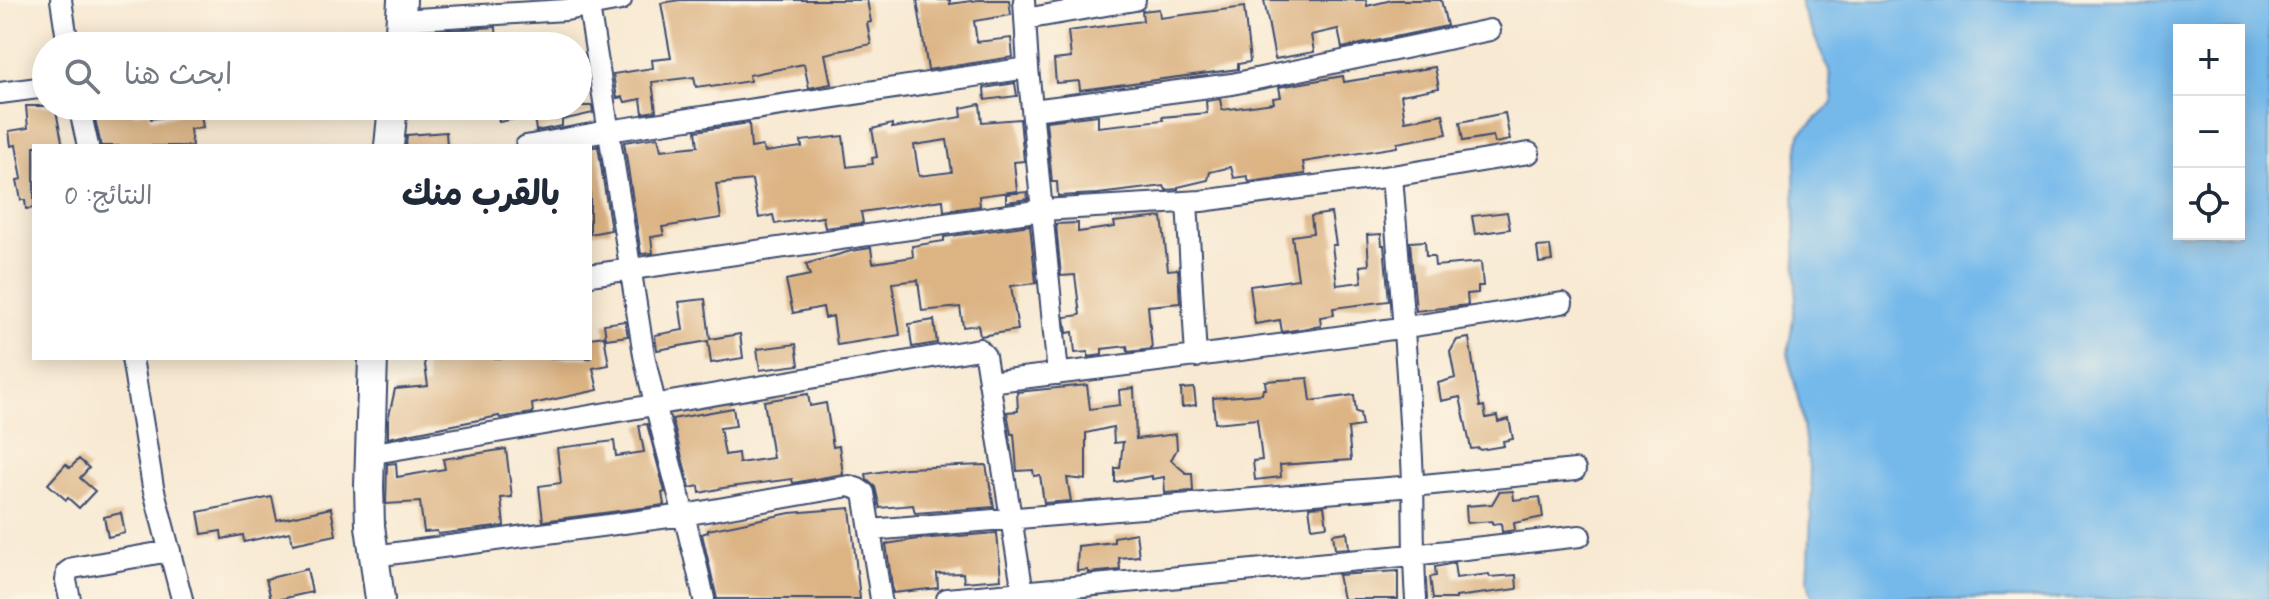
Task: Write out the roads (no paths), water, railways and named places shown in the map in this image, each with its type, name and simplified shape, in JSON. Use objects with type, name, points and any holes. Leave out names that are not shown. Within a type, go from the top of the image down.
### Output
[{"type":"street","points":[[61,0],[66,32]]},
{"type":"street","points":[[400,22],[566,10],[589,3],[621,0]]},
{"type":"street","points":[[1058,374],[1024,9],[1135,0]]},
{"type":"street","points":[[589,3],[644,355],[704,599]]},
{"type":"street","points":[[1033,110],[1232,84],[1490,30]]},
{"type":"street","points":[[537,144],[1028,68]]},
{"type":"street","points":[[0,93],[32,89]]},
{"type":"street","points":[[82,120],[88,144]]},
{"type":"street","points":[[389,144],[392,120]]},
{"type":"street","points":[[592,275],[1042,210],[1187,202],[1392,176],[1529,153]]},
{"type":"street","points":[[1392,176],[1413,486],[1412,555],[1416,599]]},
{"type":"street","points":[[1187,202],[1196,357]]},
{"type":"street","points":[[989,382],[1196,357],[1562,303]]},
{"type":"street","points":[[369,454],[979,349],[985,356],[1023,595]]},
{"type":"street","points":[[132,360],[153,487],[182,599]]},
{"type":"street","points":[[373,360],[370,526],[380,599]]},
{"type":"street","points":[[870,530],[1575,470]]},
{"type":"street","points":[[374,556],[684,515],[849,486],[864,493],[881,599]]},
{"type":"street","points":[[947,599],[1023,595],[1580,536]]},
{"type":"street","points":[[70,599],[66,581],[67,572],[73,568],[170,551]]},
{"type":"water","points":[[1800,0],[2269,0],[2269,599],[1813,599],[1808,582],[1812,488],[1801,412],[1788,354],[1796,296],[1794,177],[1800,134],[1833,103],[1829,70]]}]
